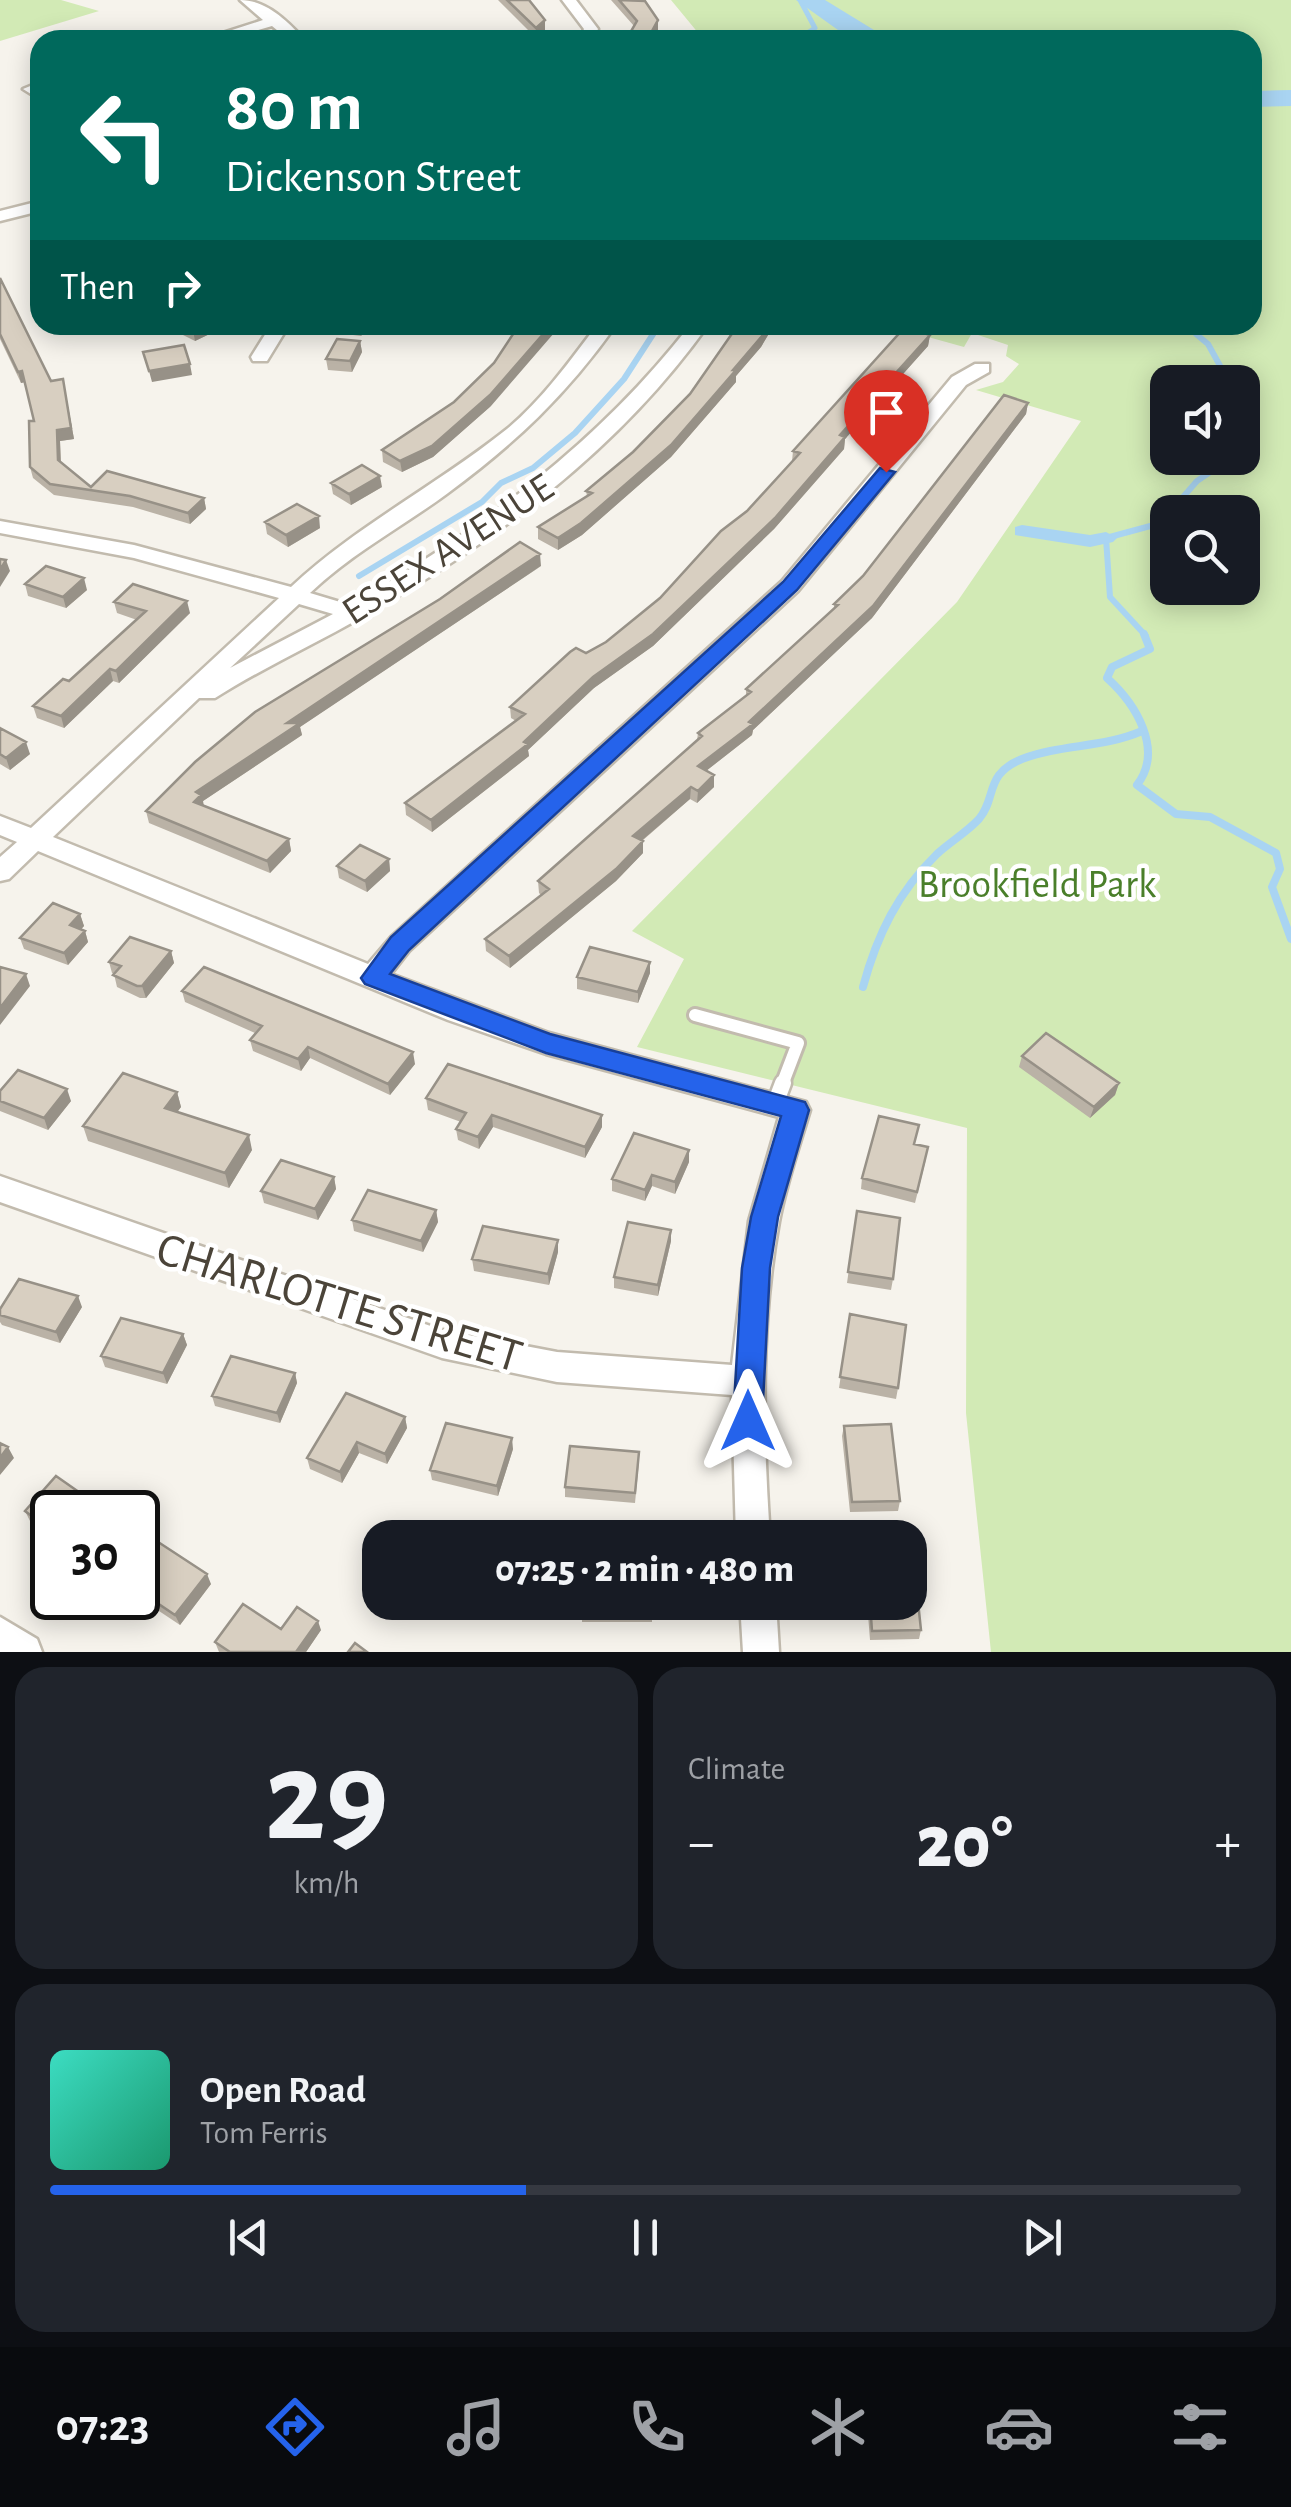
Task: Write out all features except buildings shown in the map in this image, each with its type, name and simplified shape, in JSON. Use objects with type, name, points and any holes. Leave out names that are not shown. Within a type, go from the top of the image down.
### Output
[{"type":"street","points":[[247,0],[288,30]]},
{"type":"street","points":[[569,0],[591,30]]},
{"type":"street","points":[[243,30],[278,20]]},
{"type":"street","points":[[0,216],[30,208]]},
{"type":"street","points":[[260,357],[274,335]]},
{"type":"street","name":"ESSEX AVENUE","points":[[0,872],[330,562],[438,491],[518,430],[555,392],[599,335]]},
{"type":"street","name":"ESSEX AVENUE","points":[[158,726],[244,670],[352,613],[466,543],[574,464],[649,390],[692,335]]},
{"type":"street","points":[[373,978],[400,944],[790,586],[958,382],[982,368]]},
{"type":"street","points":[[0,528],[86,541],[294,594],[352,613]]},
{"type":"street","points":[[0,824],[373,978],[546,1043],[786,1107],[764,1217],[747,1381],[753,1520]]},
{"type":"street","name":"CHARLOTTE STREET","points":[[0,1189],[442,1344],[557,1367],[747,1381]]},
{"type":"street","points":[[759,1620],[761,1652]]},
{"type":"street","points":[[0,1635],[24,1652]]},
{"type":"lane","points":[[694,1015],[798,1043],[786,1107]]},
{"type":"green space","points":[[0,0],[61,0],[99,11],[30,30],[0,41]]},
{"type":"green space","name":"Brookfield Park","points":[[671,0],[1291,0],[1291,1652],[991,1652],[966,1413],[967,1128],[637,1047],[684,959],[632,931],[957,602],[1081,421],[976,390],[1003,382],[1019,364],[1006,356],[1008,345],[978,335],[1262,335],[1262,30],[696,30]]},
{"type":"green space","name":"Brookfield Park","points":[[921,335],[971,335],[964,347]]},
{"type":"waterway","points":[[800,0],[815,28],[812,30]]},
{"type":"waterway","points":[[808,0],[857,30]]},
{"type":"waterway","points":[[1262,99],[1291,98]]},
{"type":"waterway","points":[[359,576],[482,502],[501,483],[533,468],[575,433],[624,379],[653,335]]},
{"type":"waterway","points":[[1197,335],[1208,344],[1220,365]]},
{"type":"waterway","points":[[1185,495],[1206,475]]},
{"type":"waterway","points":[[1146,636],[1110,597],[1106,538],[1150,526]]},
{"type":"waterway","points":[[1022,531],[1090,541],[1106,538]]},
{"type":"waterway","points":[[1144,634],[1150,649],[1112,667],[1107,678],[1128,701],[1143,728],[1148,757],[1137,785],[1176,814],[1210,817],[1276,853],[1280,869],[1272,887],[1291,939]]},
{"type":"waterway","points":[[863,987],[882,932],[900,899],[923,868],[979,819],[1002,772],[1037,754],[1142,731]]},
{"type":"route","points":[[748,1421],[747,1381],[756,1268],[764,1217],[796,1110],[546,1043],[373,978],[400,944],[790,586],[886,472]]}]
